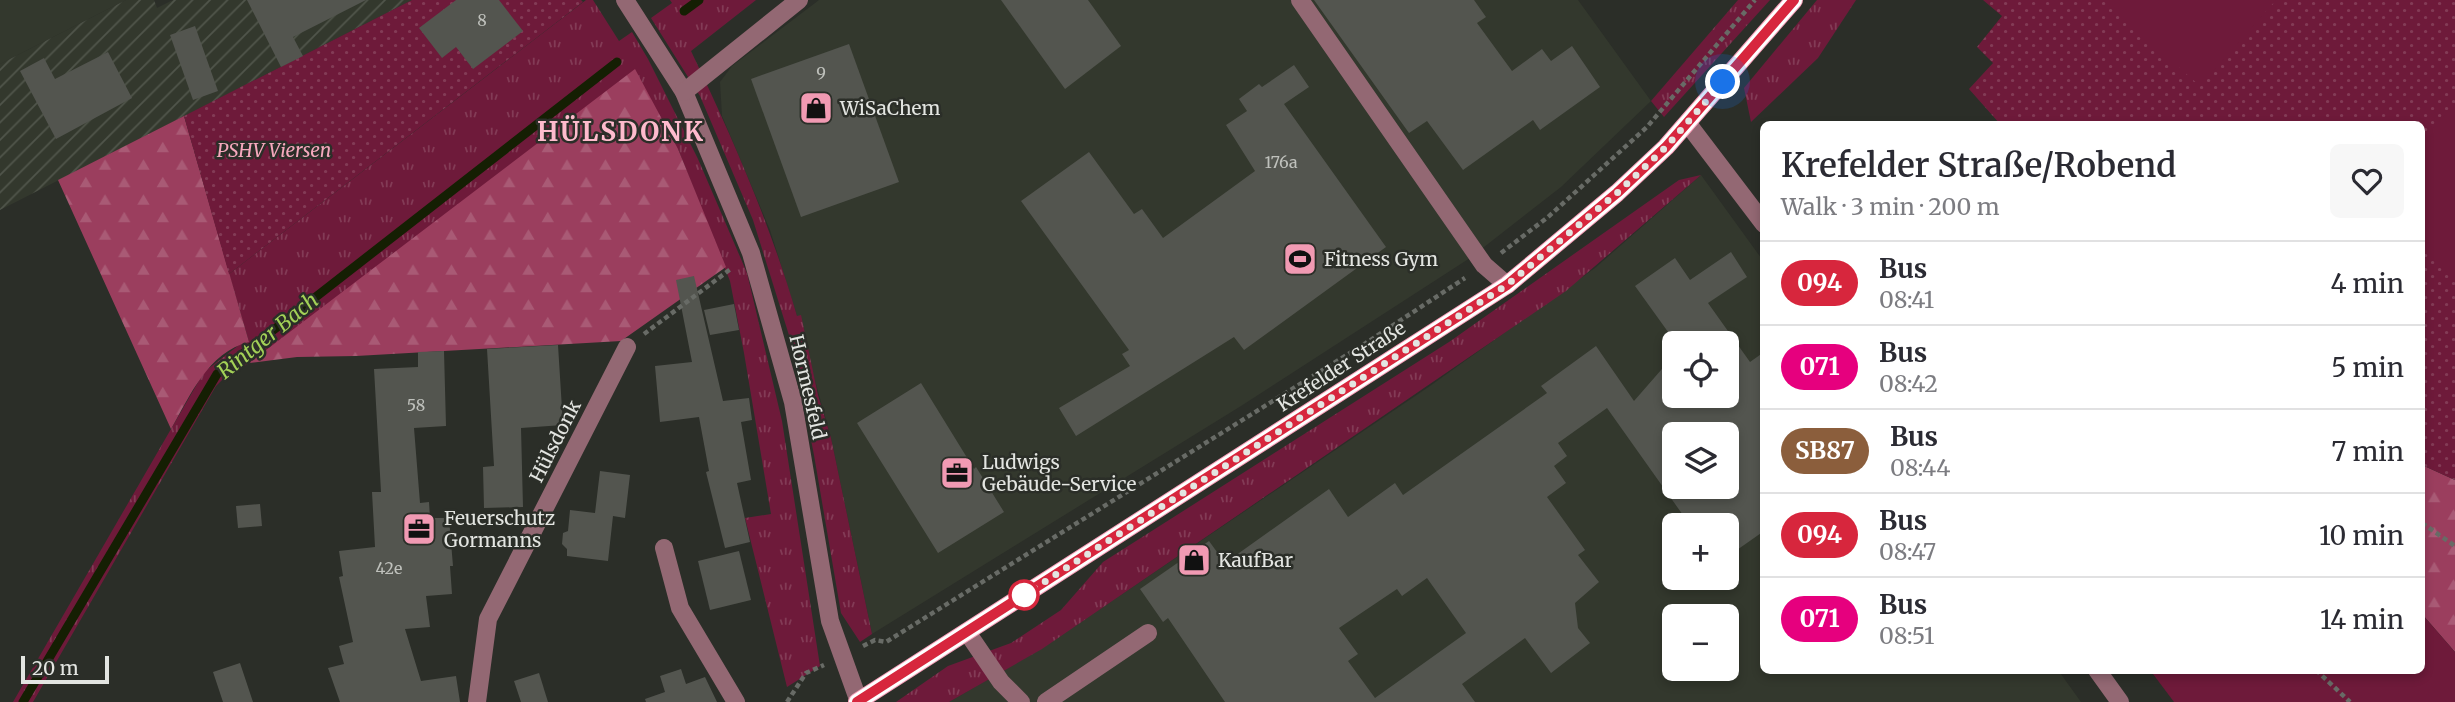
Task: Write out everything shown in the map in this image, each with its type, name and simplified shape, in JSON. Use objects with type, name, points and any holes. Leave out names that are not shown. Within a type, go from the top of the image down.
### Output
[{"type":"main road","name":"Krefelder Straße","points":[[858,701],[1507,285],[1617,193],[1688,124],[1794,0]]},
{"type":"street","name":"Hormesfeld","points":[[625,0],[680,84],[751,253],[793,402],[830,621],[858,701]]},
{"type":"street","points":[[680,84],[799,0]]},
{"type":"street","points":[[1300,0],[1484,265],[1507,285]]},
{"type":"street","points":[[1688,124],[1760,219]]},
{"type":"street","name":"Hülsdonk","points":[[477,702],[488,620],[626,347]]},
{"type":"street","points":[[664,548],[680,608],[736,702]]},
{"type":"street","points":[[967,632],[1001,682],[1021,702]]},
{"type":"street","points":[[1046,702],[1148,634]]},
{"type":"street","points":[[2100,674],[2120,702]]},
{"type":"path","points":[[787,702],[806,673],[875,640],[886,642],[1366,343],[1484,265],[1548,217],[1647,127],[1755,0]]},
{"type":"path","points":[[626,347],[751,253]]},
{"type":"path","points":[[2425,525],[2455,546]]},
{"type":"path","points":[[2320,674],[2350,702]]},
{"type":"shaded area","points":[[0,0],[126,0],[0,64]]},
{"type":"shaded area","points":[[126,0],[154,0],[157,8],[173,0],[412,0],[0,210],[0,64]]},
{"type":"shaded area","points":[[819,0],[1578,0],[1651,101],[1561,187],[1470,258],[1241,406],[872,634],[831,438],[797,316],[770,230],[722,116],[720,82],[732,66]]},
{"type":"shaded area","points":[[1701,175],[1760,256],[1760,674],[2061,674],[2081,702],[949,702],[1041,649],[1430,386],[1595,268]]},
{"type":"green space","name":"PSHV Viersen","points":[[412,0],[583,2],[229,274],[184,116]]},
{"type":"green space","points":[[586,0],[593,0],[619,41],[632,32],[648,59],[698,159],[747,273],[782,421],[820,666],[787,687],[745,518],[771,514],[730,281],[678,149],[228,374],[216,386],[33,702],[13,702],[204,372],[239,345],[249,342],[229,274]]},
{"type":"green space","points":[[670,0],[756,0],[691,51],[749,181],[775,247],[797,316],[801,315],[818,395],[831,438],[872,634],[860,642],[841,613],[793,348],[753,220],[700,96],[651,18],[672,3]]},
{"type":"green space","points":[[1738,0],[1770,0],[1664,117],[1651,101]]},
{"type":"green space","points":[[1817,0],[1856,0],[1818,58],[1751,122],[1744,88]]},
{"type":"green space","points":[[1983,0],[2455,0],[2455,480],[2425,466],[2425,121],[1997,121],[1969,89],[1993,63],[1977,47],[2002,16]]},
{"type":"green space","points":[[2103,0],[2276,0],[2200,86]]},
{"type":"green space","points":[[635,69],[678,149],[726,267],[621,341],[297,357],[249,363]]},
{"type":"green space","points":[[2455,104],[2455,274],[2425,247],[2425,137]]},
{"type":"green space","points":[[184,116],[249,342],[235,347],[211,365],[171,429],[58,180]]},
{"type":"green space","points":[[1701,175],[1566,291],[1042,649],[949,702],[896,702],[948,666],[1011,643],[1061,610],[1103,562],[1449,342],[1679,180]]},
{"type":"green space","points":[[2425,466],[2455,480],[2455,652],[2425,617]]},
{"type":"green space","points":[[2425,617],[2455,652],[2455,702],[2174,702],[2153,674],[2425,674]]},
{"type":"building","points":[[247,0],[366,0],[293,37],[303,56],[281,67]]},
{"type":"building","points":[[456,0],[499,0],[523,31],[473,69],[456,47],[442,58],[419,28]]},
{"type":"building","points":[[1001,0],[1088,0],[1121,46],[1065,89]]},
{"type":"building","points":[[1314,0],[1474,0],[1486,17],[1477,23],[1512,71],[1542,49],[1551,61],[1572,46],[1600,87],[1540,130],[1533,120],[1463,170],[1427,121],[1409,133]]},
{"type":"building","points":[[195,26],[218,91],[193,100],[170,35]]},
{"type":"building","points":[[849,44],[899,182],[801,217],[751,79]]},
{"type":"building","points":[[108,52],[132,98],[56,139],[20,71],[44,58],[55,79]]},
{"type":"building","points":[[1294,65],[1309,87],[1284,104],[1386,247],[1244,350],[1234,337],[1076,436],[1059,408],[1130,366],[1122,354],[1129,350],[1021,201],[1089,152],[1134,214],[1142,209],[1163,238],[1255,171],[1226,125],[1247,111],[1239,99],[1259,84],[1262,87]]},
{"type":"building","points":[[1731,252],[1747,277],[1708,303],[1728,331],[1667,331],[1635,286],[1675,258],[1690,280]]},
{"type":"building","points":[[694,276],[723,401],[749,398],[752,420],[741,422],[751,480],[737,483],[750,542],[725,548],[706,472],[709,471],[699,417],[660,422],[655,366],[692,362],[676,280]]},
{"type":"building","points":[[734,304],[739,330],[710,335],[704,310]]},
{"type":"building","points":[[558,345],[563,425],[521,428],[523,507],[484,508],[483,467],[494,466],[487,349]]},
{"type":"building","points":[[1596,346],[1634,401],[1662,369],[1662,408],[1739,408],[1739,347],[1750,362],[1760,355],[1760,534],[1739,549],[1739,513],[1681,513],[1672,499],[1739,499],[1739,422],[1662,422],[1662,486],[1607,408],[1558,443],[1567,456],[1554,466],[1566,483],[1547,497],[1585,550],[1578,555],[1599,582],[1575,603],[1578,628],[1590,643],[1551,673],[1525,638],[1462,684],[1475,702],[1225,702],[1168,618],[1163,622],[1140,589],[1209,541],[1225,563],[1329,489],[1348,517],[1395,483],[1403,495],[1547,393],[1541,386]],"holes":[[[1427,578],[1466,633],[1375,698],[1348,661],[1358,654],[1339,628],[1397,589],[1402,596]]]},
{"type":"building","points":[[444,351],[446,426],[414,428],[420,503],[429,502],[430,518],[449,518],[453,566],[450,566],[452,594],[426,596],[430,627],[405,629],[421,681],[456,676],[460,702],[340,702],[328,668],[344,664],[339,646],[353,642],[339,577],[343,576],[339,551],[375,547],[372,492],[381,492],[374,369],[418,367],[418,352]]},
{"type":"building","points":[[921,383],[1004,512],[938,553],[857,423]]},
{"type":"building","points":[[600,471],[630,475],[625,518],[613,516],[608,561],[567,556],[567,549],[562,544],[563,533],[568,531],[570,510],[595,513]]},
{"type":"building","points":[[260,504],[262,526],[238,528],[236,506]]},
{"type":"building","points":[[739,551],[751,600],[710,610],[698,561]]},
{"type":"building","points":[[240,663],[253,702],[223,702],[213,672]]},
{"type":"building","points":[[681,669],[686,684],[705,677],[717,702],[646,702],[645,699],[665,692],[660,676]]},
{"type":"building","points":[[539,673],[548,702],[521,702],[514,681]]},
{"type":"waterway","name":"Rintger Bach","points":[[684,11],[699,0]]},
{"type":"waterway","name":"Rintger Bach","points":[[23,702],[217,374],[617,62]]},
{"type":"bus line","name":"094","points":[[857,702],[1507,285],[1617,193],[1666,147],[1794,0]]},
{"type":"place","name":"WiSaChem","points":[[816,108]]},
{"type":"place","name":"Fitness Gym","points":[[1300,259]]},
{"type":"place","name":"Ludwigs Gebäude-Service","points":[[957,473]]},
{"type":"place","name":"Feuerschutz Gormanns","points":[[419,529]]},
{"type":"place","name":"KaufBar","points":[[1194,560]]},
{"type":"district","name":"HÜLSDONK","points":[[621,132]]},
{"type":"route","points":[[1024,595],[1507,285],[1617,193],[1666,147],[1723,82]]}]
